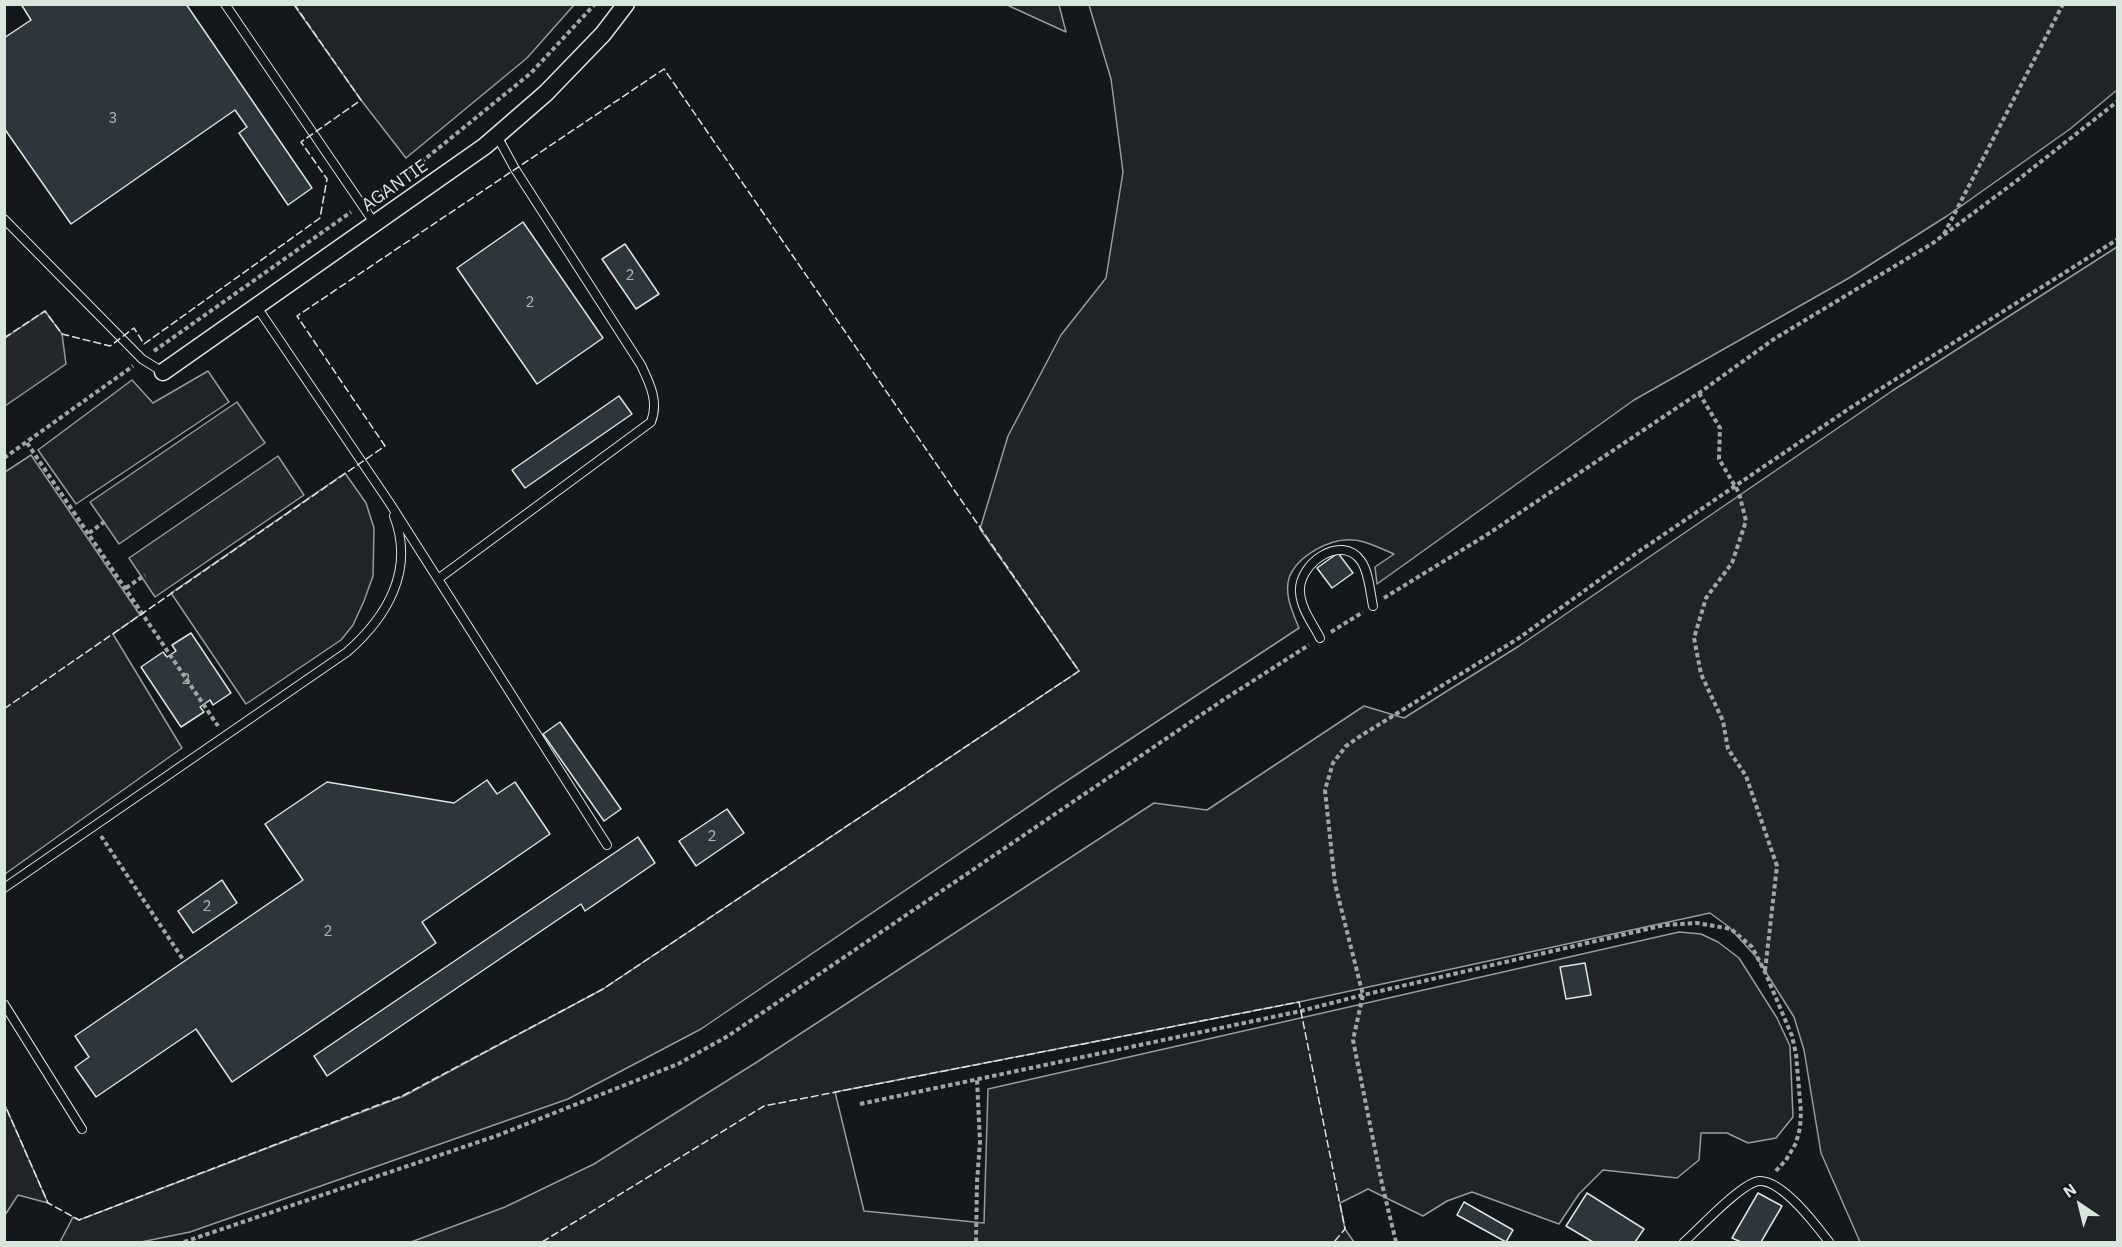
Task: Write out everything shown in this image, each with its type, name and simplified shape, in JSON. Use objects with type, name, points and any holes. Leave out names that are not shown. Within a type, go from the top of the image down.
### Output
[{"type":"street","name":"AGANTIE","points":[[163,372],[497,136],[546,93],[603,34],[627,4]]},
{"type":"lane","points":[[225,4],[360,206],[375,224]]},
{"type":"lane","points":[[438,579],[651,422],[656,411],[653,391],[641,365],[515,169],[497,136]]},
{"type":"lane","points":[[4,219],[142,359],[163,372]]},
{"type":"lane","points":[[257,307],[389,502],[607,845]]},
{"type":"lane","points":[[4,888],[347,652],[363,638],[380,618],[391,600],[401,561],[400,538],[389,502]]},
{"type":"lane","points":[[1320,639],[1304,607],[1300,590],[1302,578],[1307,570],[1322,556],[1337,549],[1344,549],[1357,556],[1365,568],[1373,606]]},
{"type":"lane","points":[[4,1004],[82,1129]]},
{"type":"lane","points":[[1684,1242],[1732,1197],[1752,1182],[1760,1181],[1767,1182],[1792,1199],[1829,1242]]},
{"type":"path","points":[[4,458],[414,168],[531,73],[595,4]]},
{"type":"path","points":[[1943,235],[2063,4]]},
{"type":"path","points":[[184,1242],[496,1136],[688,1058],[728,1036],[1222,700],[1488,534],[1699,393],[1774,339],[1943,235],[2118,101]]},
{"type":"path","points":[[1396,1242],[1382,1185],[1353,1040],[1363,995],[1335,884],[1325,790],[1333,763],[1346,746],[1362,735],[1519,638],[1638,552],[1850,408],[2118,239]]},
{"type":"path","points":[[1699,393],[1720,428],[1719,459],[1736,485],[1746,521],[1732,563],[1706,598],[1695,638],[1701,674],[1723,721],[1728,749],[1746,776],[1777,866],[1765,972]]},
{"type":"path","points":[[27,443],[142,613]]},
{"type":"path","points":[[89,533],[107,520]]},
{"type":"path","points":[[126,588],[145,575]]},
{"type":"path","points":[[860,1104],[1290,1014],[1653,927],[1681,923],[1712,925],[1731,929],[1752,947],[1792,1036],[1796,1054],[1801,1112],[1800,1128],[1796,1143],[1786,1160],[1767,1182]]},
{"type":"path","points":[[976,1242],[980,1142],[977,1080]]},
{"type":"shaded area","points":[[294,5],[574,5],[527,58],[406,158],[361,100]]},
{"type":"shaded area","points":[[1007,5],[1059,5],[1066,32]]},
{"type":"shaded area","points":[[1089,5],[2117,5],[2117,90],[2070,129],[1947,216],[1849,278],[1634,400],[1377,584],[1375,567],[1394,554],[1354,540],[1335,542],[1316,550],[1299,562],[1289,578],[1288,597],[1299,628],[1056,788],[701,1029],[568,1099],[190,1232],[141,1242],[60,1242],[73,1217],[79,1220],[404,1096],[603,989],[1079,671],[980,529],[1008,436],[1061,335],[1106,278],[1123,172],[1111,79]]},
{"type":"shaded area","points":[[2117,247],[2117,1242],[1860,1242],[1821,1153],[1804,1050],[1794,1017],[1757,958],[1729,927],[1710,913],[1299,1002],[835,1092],[864,1211],[984,1223],[988,1089],[1679,932],[1701,934],[1718,942],[1739,958],[1777,1018],[1790,1046],[1793,1117],[1776,1138],[1748,1143],[1727,1133],[1701,1133],[1699,1160],[1677,1178],[1603,1170],[1579,1194],[1559,1224],[1472,1192],[1447,1201],[1423,1216],[1368,1189],[1340,1203],[1345,1229],[1354,1242],[411,1242],[505,1207],[594,1164],[757,1062],[1154,803],[1207,810],[1364,706],[1404,718],[1519,646],[1892,391]]},
{"type":"shaded area","points":[[45,311],[62,334],[66,364],[5,406],[5,338]]},
{"type":"shaded area","points":[[208,371],[229,402],[76,504],[38,450],[132,380],[153,403]]},
{"type":"shaded area","points":[[237,402],[265,443],[119,544],[90,502]]},
{"type":"shaded area","points":[[31,455],[140,615],[113,634],[182,748],[5,874],[5,472]]},
{"type":"shaded area","points":[[278,456],[304,495],[155,597],[129,558]]},
{"type":"shaded area","points":[[345,473],[366,503],[374,528],[373,576],[364,601],[353,625],[341,640],[246,704],[171,593]]},
{"type":"shaded area","points":[[4,1103],[48,1203],[18,1195],[5,1215]]},
{"type":"building","points":[[21,4],[186,4],[312,188],[288,205],[239,133],[247,127],[235,110],[71,224],[4,128],[4,38],[31,20]]},
{"type":"building","points":[[523,222],[603,338],[537,384],[457,268]]},
{"type":"building","points":[[625,244],[659,294],[636,309],[602,259]]},
{"type":"building","points":[[619,396],[632,414],[525,488],[512,470]]},
{"type":"building","points":[[1338,553],[1353,573],[1332,588],[1317,568]]},
{"type":"building","points":[[191,633],[231,693],[213,705],[210,700],[200,707],[204,712],[181,727],[141,667],[163,652],[167,657],[176,651],[172,645]]},
{"type":"building","points":[[560,722],[621,809],[604,821],[543,734]]},
{"type":"building","points":[[487,780],[497,794],[515,782],[550,834],[422,922],[436,943],[232,1082],[196,1029],[96,1097],[75,1067],[89,1057],[75,1036],[303,880],[265,824],[327,782],[454,803]]},
{"type":"building","points":[[727,809],[744,833],[696,866],[679,841]]},
{"type":"building","points":[[638,837],[655,863],[585,911],[581,904],[327,1076],[314,1056]]},
{"type":"building","points":[[222,880],[237,903],[193,933],[178,911]]},
{"type":"building","points":[[1585,963],[1591,995],[1566,999],[1560,967]]},
{"type":"building","points":[[1587,1193],[1644,1229],[1635,1242],[1593,1242],[1566,1226]]},
{"type":"building","points":[[1758,1193],[1782,1206],[1761,1242],[1741,1242],[1732,1238]]},
{"type":"building","points":[[1464,1202],[1513,1230],[1506,1242],[1457,1215]]},
{"type":"fence","points":[[4,338],[45,311],[62,334],[110,346],[134,328],[144,344],[320,218],[327,179],[301,142],[361,100],[294,4]]},
{"type":"fence","points":[[4,709],[385,446],[297,316],[664,69],[1079,671],[603,989],[404,1095],[79,1220],[48,1203],[4,1103]]},
{"type":"fence","points":[[542,1242],[764,1106],[1299,1002],[1345,1229],[1334,1242]]}]
